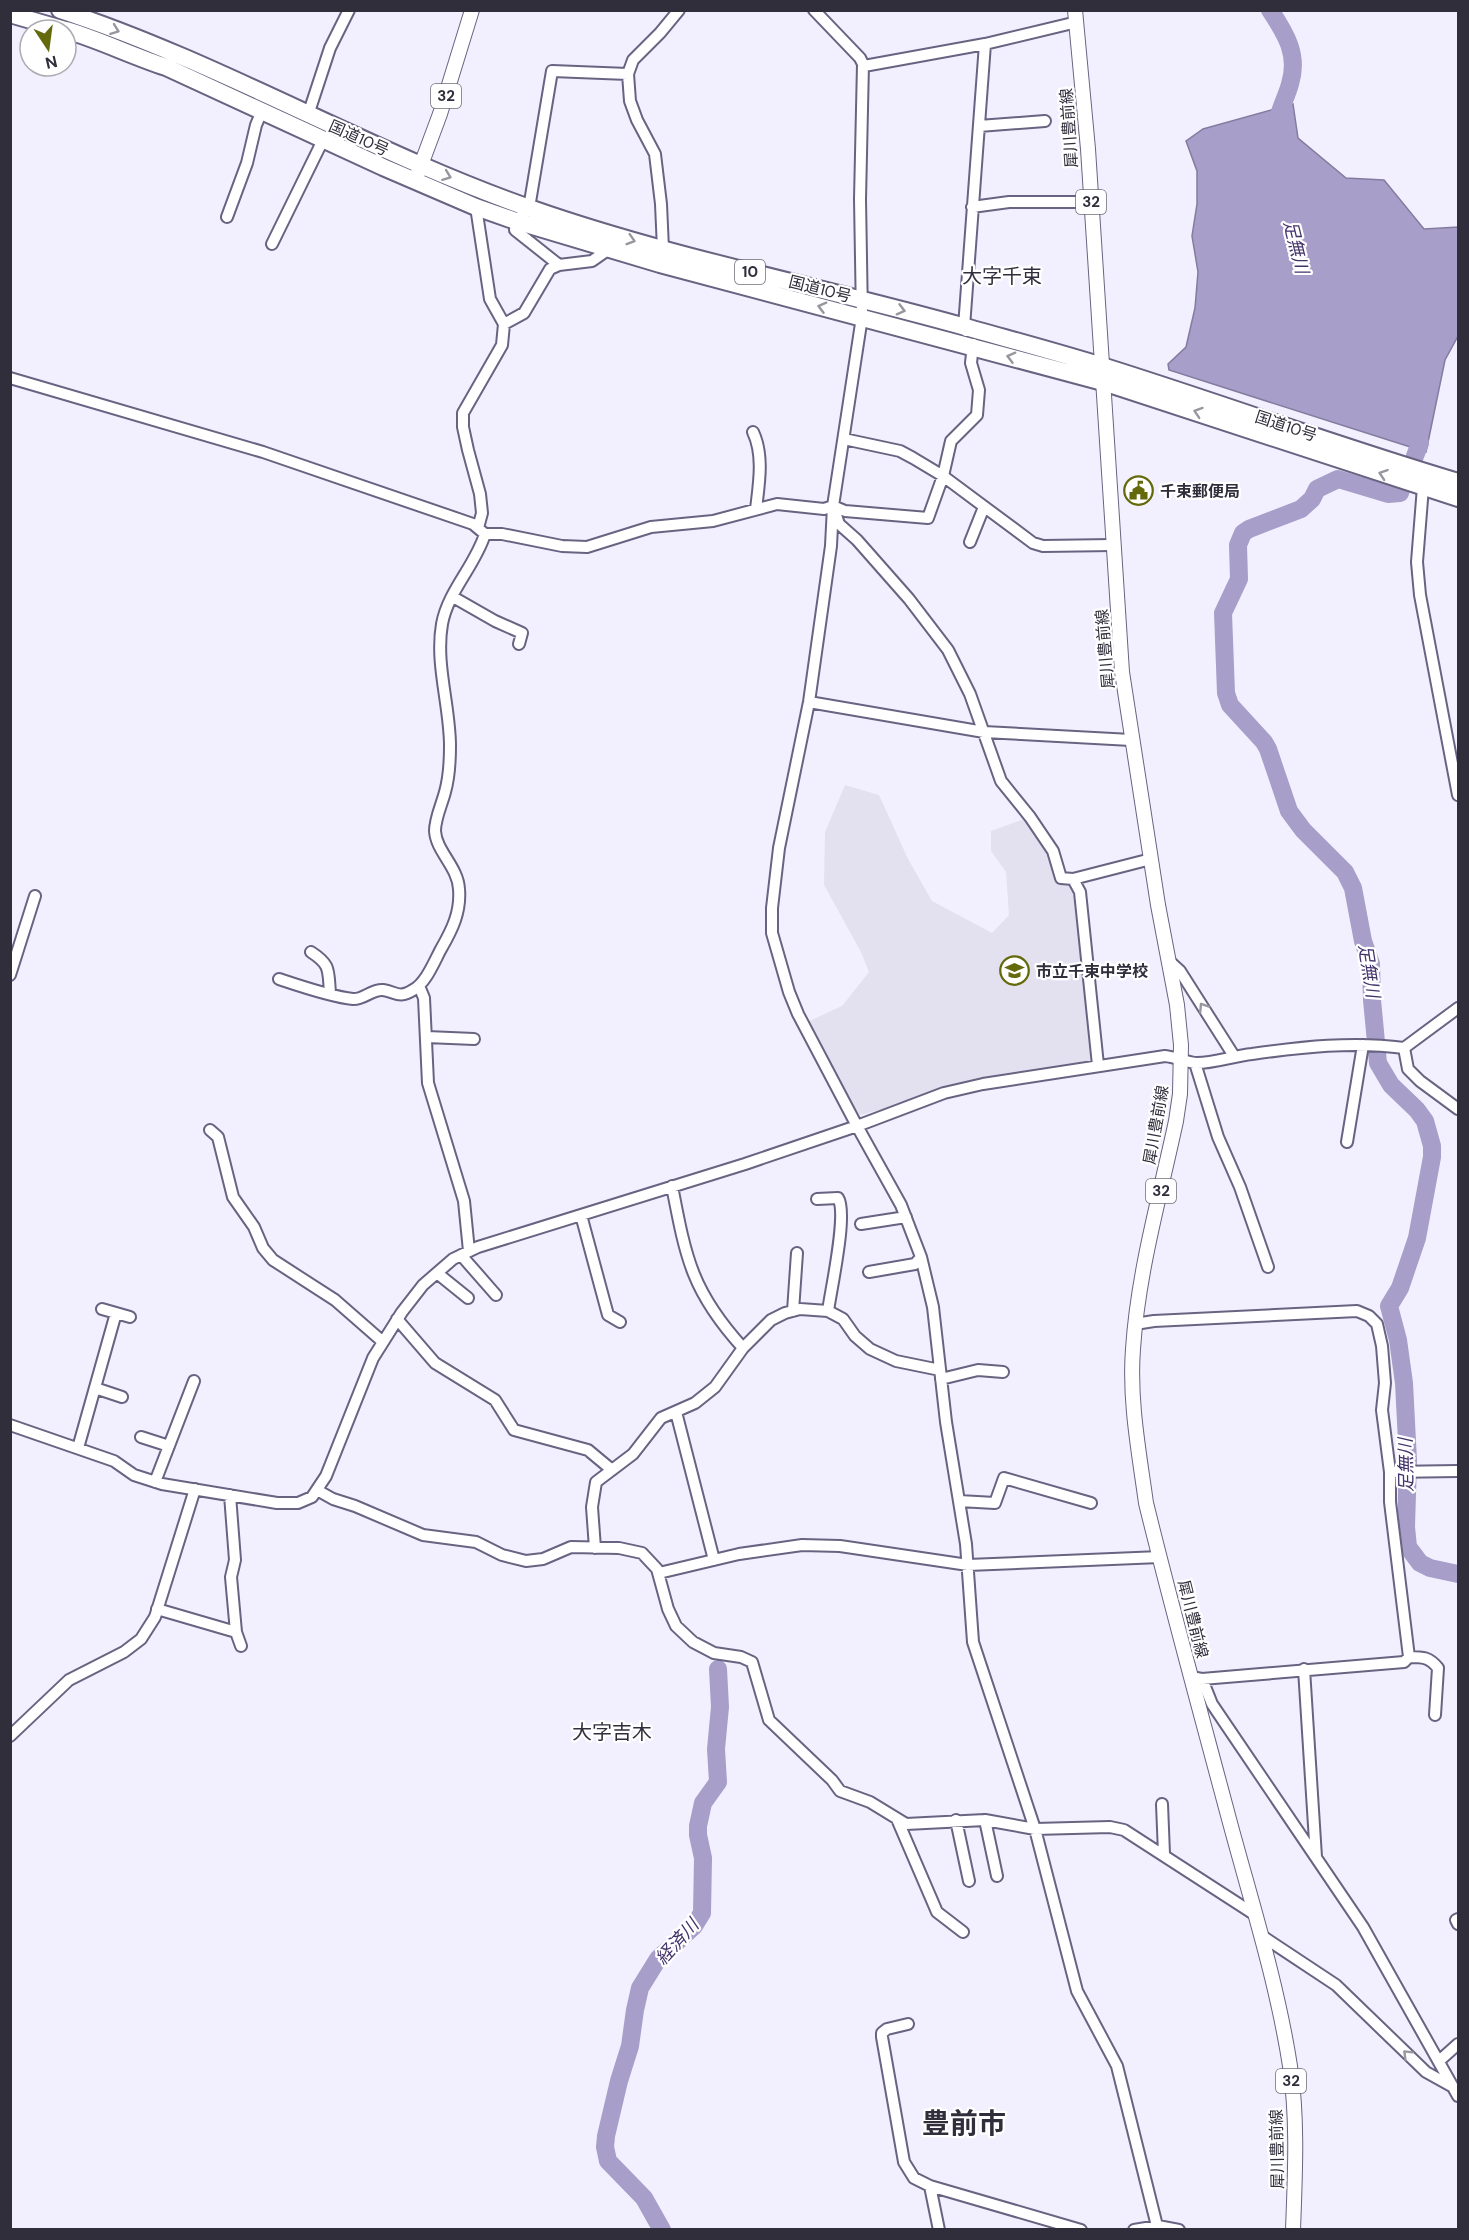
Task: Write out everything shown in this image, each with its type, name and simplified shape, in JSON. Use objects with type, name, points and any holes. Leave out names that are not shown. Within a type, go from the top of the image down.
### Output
[{"type":"highway","name":"国道10号","points":[[60,10],[134,37],[308,115],[418,173],[476,207],[516,221],[609,249],[862,309],[964,327],[1423,488],[1458,498]]},
{"type":"highway","name":"国道10号","points":[[78,34],[166,67],[323,140],[418,173],[862,309],[975,347],[1103,374],[1458,482]]},
{"type":"main road","name":"32","points":[[418,173],[440,114],[472,10]]},
{"type":"main road","name":"犀川豊前線","points":[[1076,16],[1103,374],[1122,672],[1131,740],[1177,1005],[1181,1058],[1180,1094],[1176,1121],[1141,1280],[1135,1324],[1132,1351],[1137,1439],[1146,1503],[1196,1678],[1282,2020],[1290,2068],[1296,2158],[1293,2229]]},
{"type":"street","points":[[308,115],[330,48],[349,10]]},
{"type":"street","points":[[663,249],[655,154],[630,101],[628,74],[633,60],[679,10]]},
{"type":"street","points":[[814,10],[860,58],[864,66],[860,199],[862,309],[833,506],[831,546],[809,702],[779,848],[771,922],[776,949],[794,1003],[857,1126],[902,1204],[921,1257],[933,1307],[968,1565],[973,1642],[1035,1829],[1077,1991],[1117,2066],[1158,2228]]},
{"type":"street","points":[[864,66],[985,44],[1076,16]]},
{"type":"street","points":[[10,378],[263,452],[473,524],[482,531],[562,546],[587,547],[651,527],[713,521],[777,504],[824,509],[833,506],[845,512],[928,518],[951,441],[977,415],[980,403],[979,390],[971,363],[971,354],[975,347],[964,327],[985,44]]},
{"type":"street","points":[[559,265],[515,230],[516,221],[530,208],[552,71],[628,74]]},
{"type":"street","points":[[227,217],[247,164],[256,125],[262,111]]},
{"type":"street","points":[[979,126],[1045,121]]},
{"type":"street","points":[[272,244],[323,140]]},
{"type":"street","points":[[972,207],[1009,202],[1090,202]]},
{"type":"street","points":[[279,979],[356,1000],[373,992],[384,990],[395,995],[405,994],[419,986],[453,927],[459,909],[459,888],[454,868],[441,849],[435,833],[446,788],[450,748],[449,714],[441,642],[442,622],[456,588],[480,551],[482,513],[480,494],[466,439],[463,413],[502,345],[504,324],[490,298],[476,207]]},
{"type":"street","points":[[504,324],[524,313],[550,270],[559,265],[592,261],[609,249]]},
{"type":"street","points":[[753,432],[757,440],[760,477],[756,509]]},
{"type":"street","points":[[844,440],[900,452],[942,476],[1033,543],[1043,546],[1113,545]]},
{"type":"street","points":[[1423,488],[1417,562],[1420,595],[1458,795]]},
{"type":"street","points":[[833,506],[839,524],[857,540],[909,599],[948,650],[970,694],[1001,782],[1053,851],[1061,878],[1073,879],[1151,859]]},
{"type":"street","points":[[970,542],[984,507]]},
{"type":"street","points":[[453,597],[495,621],[522,633],[519,644]]},
{"type":"street","points":[[809,702],[984,732],[1131,740]]},
{"type":"street","points":[[1073,879],[1080,892],[1098,1065]]},
{"type":"street","points":[[10,975],[35,896]]},
{"type":"street","points":[[311,952],[323,960],[327,966],[330,993]]},
{"type":"street","points":[[1169,961],[1180,971],[1234,1056]]},
{"type":"street","points":[[419,986],[424,998],[428,1083],[464,1201],[465,1253],[496,1295]]},
{"type":"street","points":[[10,1425],[114,1461],[134,1475],[155,1482],[277,1503],[298,1503],[312,1497],[326,1476],[373,1358],[397,1319],[423,1285],[453,1259],[465,1253],[857,1126],[944,1093],[983,1084],[1165,1056],[1195,1063],[1234,1056],[1338,1045],[1363,1044],[1404,1048],[1458,1008]]},
{"type":"street","points":[[427,1037],[474,1039]]},
{"type":"street","points":[[1347,1142],[1363,1044]]},
{"type":"street","points":[[1404,1048],[1408,1069],[1420,1081],[1458,1109]]},
{"type":"street","points":[[1195,1063],[1218,1137],[1240,1187],[1268,1267]]},
{"type":"street","points":[[210,1130],[218,1137],[233,1197],[254,1227],[263,1248],[273,1260],[335,1300],[383,1342]]},
{"type":"street","points":[[672,1186],[684,1248],[699,1289],[714,1313],[743,1348]]},
{"type":"street","points":[[817,1200],[838,1198],[842,1204],[841,1232],[828,1311]]},
{"type":"street","points":[[581,1215],[608,1315],[620,1322]]},
{"type":"street","points":[[861,1224],[906,1217]]},
{"type":"street","points":[[793,1311],[797,1253]]},
{"type":"street","points":[[869,1272],[915,1263],[921,1257]]},
{"type":"street","points":[[437,1273],[468,1298]]},
{"type":"street","points":[[102,1309],[130,1317]]},
{"type":"street","points":[[595,1548],[592,1507],[596,1482],[633,1454],[661,1418],[695,1403],[715,1387],[743,1348],[771,1320],[800,1309],[828,1311],[843,1319],[855,1336],[870,1349],[896,1361],[941,1374],[978,1370],[1003,1372]]},
{"type":"street","points":[[1135,1324],[1154,1321],[1357,1311],[1369,1316],[1379,1328],[1385,1383],[1382,1410],[1390,1472],[1390,1502],[1409,1657]]},
{"type":"street","points":[[78,1448],[116,1313]]},
{"type":"street","points":[[397,1319],[435,1363],[495,1400],[514,1430],[588,1450],[612,1470]]},
{"type":"street","points":[[155,1482],[194,1381]]},
{"type":"street","points":[[95,1388],[122,1397]]},
{"type":"street","points":[[676,1412],[714,1560]]},
{"type":"street","points":[[141,1437],[169,1446]]},
{"type":"street","points":[[1390,1472],[1458,1472]]},
{"type":"street","points":[[959,1501],[995,1503],[1004,1478],[1091,1503]]},
{"type":"street","points":[[10,1737],[69,1680],[124,1652],[141,1638],[157,1609],[195,1489]]},
{"type":"street","points":[[317,1490],[333,1499],[423,1535],[476,1542],[502,1555],[526,1561],[543,1559],[571,1547],[619,1548],[642,1553],[657,1569],[668,1609],[676,1626],[693,1642],[714,1653],[741,1657],[752,1662],[769,1720],[832,1780],[840,1791],[870,1802],[906,1824],[985,1820],[1035,1829],[1117,1828],[1124,1830],[1254,1914]]},
{"type":"street","points":[[230,1495],[235,1560],[231,1577],[236,1632],[241,1646]]},
{"type":"street","points":[[658,1573],[740,1554],[802,1545],[840,1546],[968,1565],[1160,1557]]},
{"type":"street","points":[[157,1609],[236,1632]]},
{"type":"street","points":[[1435,1715],[1438,1668],[1432,1660],[1424,1657],[1409,1657],[1404,1662],[1196,1678],[1363,1927],[1457,2091]]},
{"type":"street","points":[[1304,1669],[1316,1857]]},
{"type":"street","points":[[1162,1804],[1164,1854]]},
{"type":"street","points":[[897,1819],[938,1912],[963,1932]]},
{"type":"street","points":[[956,1820],[969,1881]]},
{"type":"street","points":[[985,1820],[997,1876]]},
{"type":"street","points":[[1458,1919],[1456,1920],[1458,1924]]},
{"type":"street","points":[[1262,1936],[1336,1985],[1426,2072],[1457,2091]]},
{"type":"street","points":[[908,2024],[884,2031],[883,2045],[904,2162],[914,2178],[930,2186],[1081,2229]]},
{"type":"street","points":[[1439,2061],[1458,2044]]},
{"type":"street","points":[[930,2186],[939,2229]]},
{"type":"street","points":[[1134,2229],[1179,2229]]},
{"type":"shaded area","points":[[845,785],[879,795],[908,859],[932,901],[992,933],[1009,915],[1006,872],[991,851],[991,831],[1030,817],[1061,878],[1073,879],[1080,892],[1098,1065],[944,1093],[860,1115],[836,1084],[803,1024],[842,1006],[869,972],[861,952],[824,885],[825,832]]},
{"type":"water","points":[[1293,104],[1298,138],[1346,178],[1384,180],[1424,229],[1458,227],[1458,336],[1445,360],[1426,452],[1169,370],[1168,364],[1186,347],[1195,308],[1198,272],[1192,236],[1197,204],[1197,171],[1186,141],[1203,129]]},
{"type":"waterway","name":"足無川","points":[[1270,10],[1286,36],[1293,64],[1290,84],[1280,112],[1277,129]]},
{"type":"waterway","name":"足無川","points":[[1410,429],[1420,443],[1415,456]]},
{"type":"waterway","name":"足無川","points":[[1401,490],[1400,493],[1388,494],[1338,479],[1317,489],[1312,499],[1301,509],[1243,533],[1238,545],[1239,579],[1223,613],[1226,693],[1230,705],[1268,749],[1289,811],[1303,830],[1345,872],[1353,888],[1363,941],[1371,964],[1378,1063],[1391,1085],[1425,1121],[1432,1146],[1417,1238],[1400,1288],[1389,1306],[1398,1340],[1404,1383],[1408,1461],[1406,1527],[1408,1547],[1420,1563],[1430,1568],[1458,1574]]},
{"type":"waterway","name":"経済川","points":[[662,2230],[644,2198],[608,2161],[605,2147],[606,2136],[630,2046],[640,1988],[658,1959],[694,1926],[702,1913],[703,1858],[698,1826],[703,1803],[718,1782],[716,1749],[720,1707],[718,1669]]},
{"type":"place","name":"千束郵便局","points":[[1139,491]]},
{"type":"place","name":"市立千束中学校","points":[[1015,971]]},
{"type":"district","name":"大字千束","points":[[1002,276]]},
{"type":"district","name":"大字吉木","points":[[612,1732]]},
{"type":"district","name":"豊前市","points":[[964,2123]]}]
